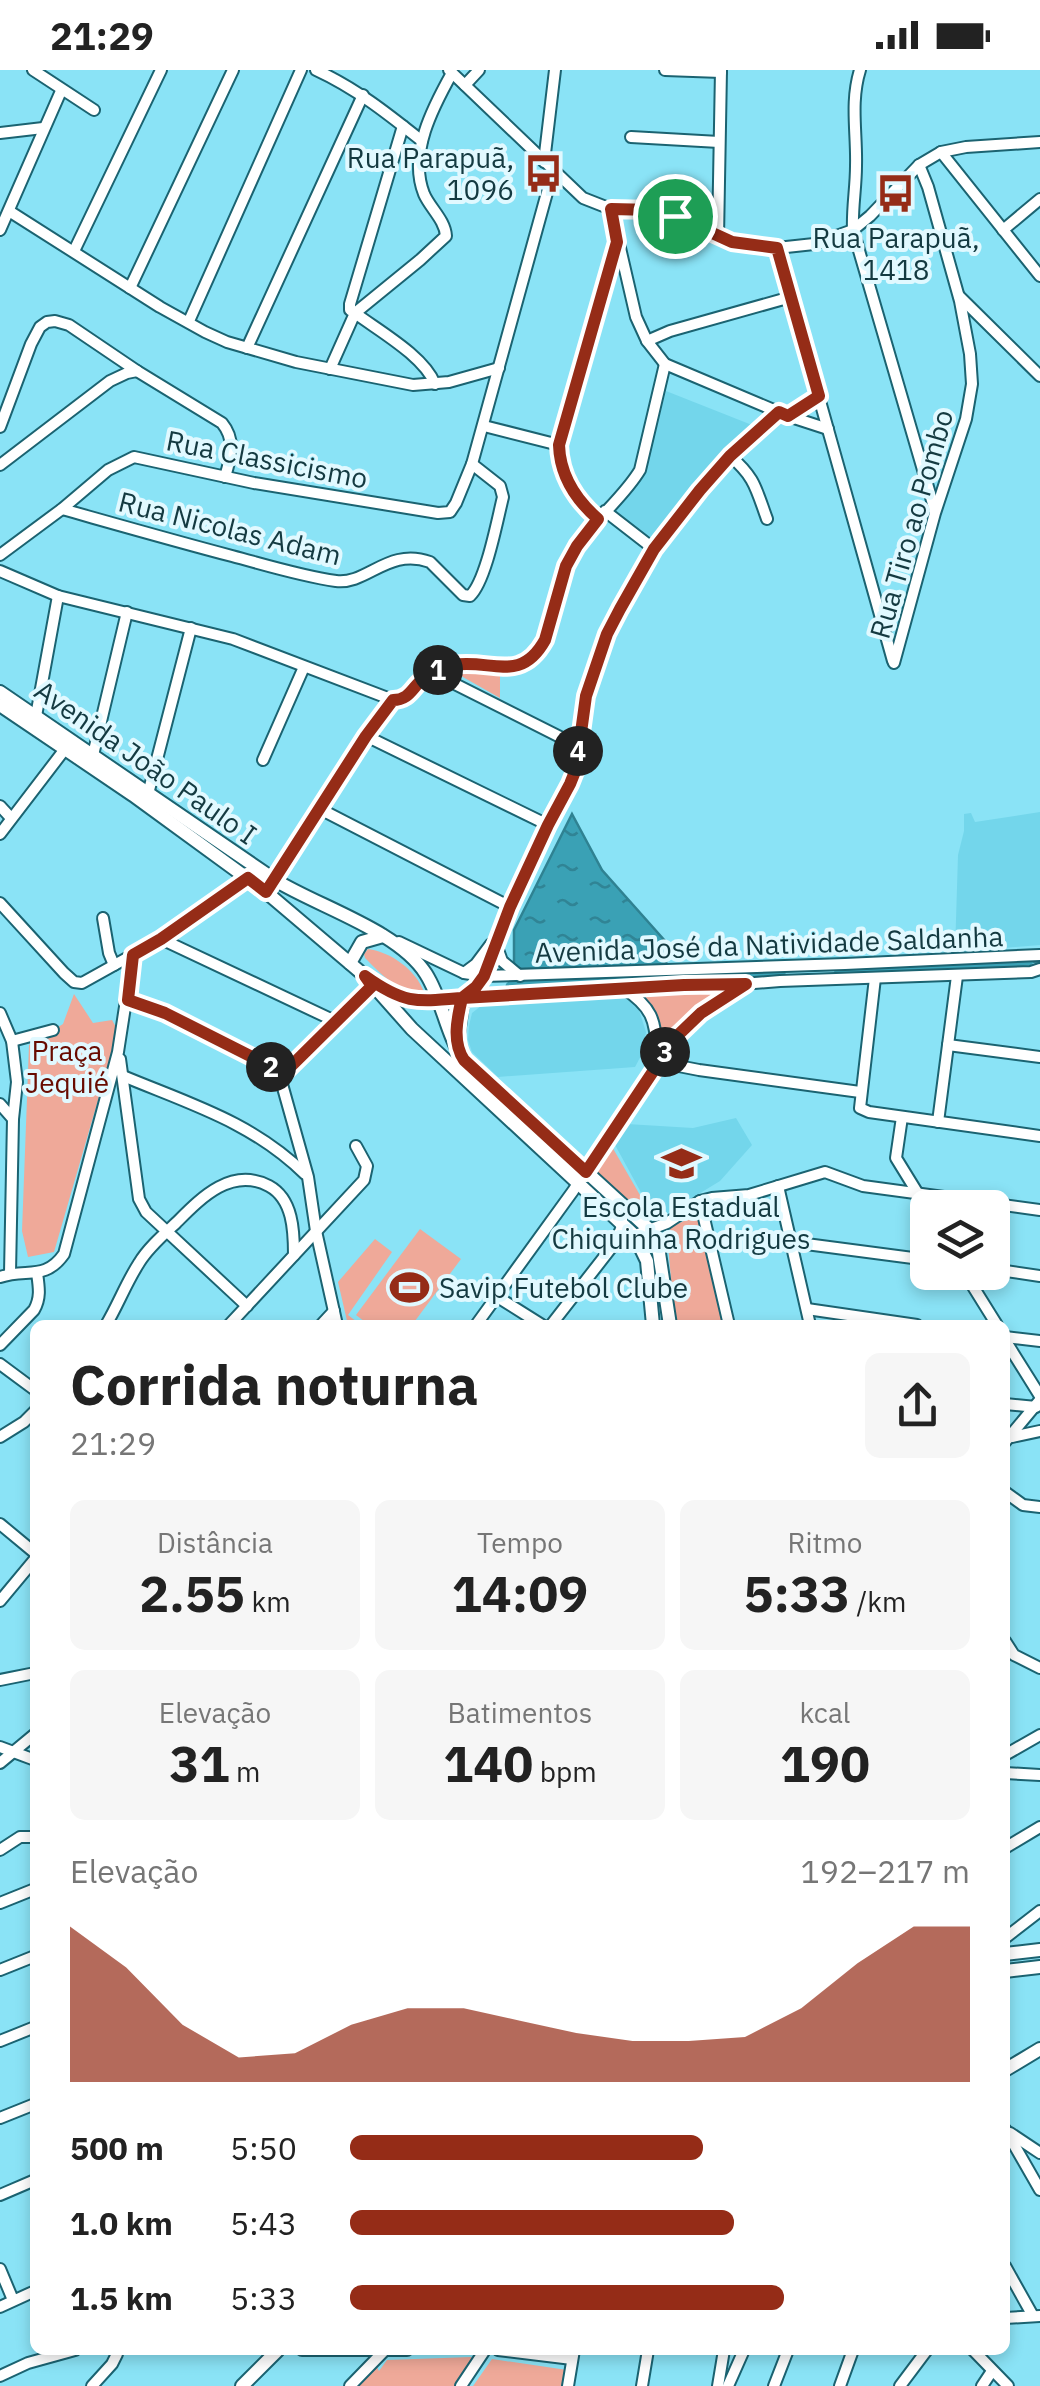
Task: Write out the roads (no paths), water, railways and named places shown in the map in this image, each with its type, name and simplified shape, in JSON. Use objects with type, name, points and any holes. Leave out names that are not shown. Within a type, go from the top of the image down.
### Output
[{"type":"main road","name":"Avenida João Paulo I","points":[[0,692],[275,880],[385,937],[417,962],[427,975],[464,1060],[582,1177],[635,1236]]},
{"type":"main road","name":"Avenida João Paulo I","points":[[0,705],[266,892],[350,963],[421,1037],[650,1231]]},
{"type":"main road","points":[[350,963],[362,942],[385,937]]},
{"type":"main road","points":[[369,981],[404,999],[438,1001]]},
{"type":"main road","points":[[456,1049],[462,998]]},
{"type":"main road","points":[[650,1231],[659,1253],[669,1320]]},
{"type":"main road","points":[[635,1236],[647,1261],[653,1320]]},
{"type":"main road","points":[[1010,1953],[1040,1950]]},
{"type":"main road","points":[[1010,1971],[1040,1967]]},
{"type":"main road","points":[[1010,2067],[1040,2049]]},
{"type":"main road","points":[[242,2386],[273,2355]]},
{"type":"street","points":[[32,70],[94,110]]},
{"type":"street","points":[[74,252],[160,70]]},
{"type":"street","points":[[130,288],[233,70]]},
{"type":"street","points":[[189,322],[302,70]]},
{"type":"street","points":[[316,70],[363,95],[422,142]]},
{"type":"street","points":[[465,86],[479,70]]},
{"type":"street","points":[[472,464],[548,166],[554,70]]},
{"type":"street","points":[[664,70],[721,71],[718,238]]},
{"type":"street","points":[[860,70],[854,95],[854,230],[935,513]]},
{"type":"street","points":[[330,369],[355,313],[446,236],[445,227],[422,188],[419,165],[422,142],[451,71],[584,198],[611,209],[664,212],[718,238],[777,248],[814,244],[854,230],[919,166],[941,152],[1040,142]]},
{"type":"street","points":[[0,230],[61,90]]},
{"type":"street","points":[[247,348],[363,95]]},
{"type":"street","points":[[403,126],[350,310],[427,368],[435,384]]},
{"type":"street","points":[[0,134],[43,128]]},
{"type":"street","points":[[631,137],[719,142]]},
{"type":"street","points":[[941,152],[1040,276]]},
{"type":"street","name":"Rua Tiro ao Pombo","points":[[883,625],[894,663],[935,513],[966,419],[972,384],[968,338],[958,295],[919,166]]},
{"type":"street","points":[[1003,230],[1040,199]]},
{"type":"street","points":[[611,209],[636,317],[647,341],[665,364],[784,414],[828,428]]},
{"type":"street","points":[[9,212],[205,332],[247,348],[400,383],[435,384],[499,368]]},
{"type":"street","points":[[617,242],[559,445],[560,459],[564,477],[577,497],[654,549]]},
{"type":"street","points":[[777,248],[883,625],[902,630]]},
{"type":"street","points":[[958,295],[1040,376]]},
{"type":"street","points":[[647,341],[670,331],[791,298]]},
{"type":"street","points":[[0,427],[31,344],[40,327],[55,321],[69,325],[226,427],[232,452],[225,477]]},
{"type":"street","points":[[0,571],[58,596],[234,639],[393,700],[406,698],[423,678],[455,664],[508,668],[534,655],[545,640],[566,566],[577,546],[640,470],[665,364]]},
{"type":"street","points":[[0,465],[110,381],[137,372]]},
{"type":"street","points":[[462,998],[484,976],[510,907],[570,784],[576,769],[586,696],[607,634],[654,549],[730,456],[784,414],[819,396]]},
{"type":"street","points":[[484,426],[559,445]]},
{"type":"street","points":[[730,456],[753,479],[767,519]]},
{"type":"street","name":"Rua Classicismo","points":[[0,555],[108,470],[134,457],[225,477],[438,513],[451,511],[472,464]]},
{"type":"street","name":"Rua Nicolas Adam","points":[[62,509],[338,581],[352,580],[378,566],[412,558],[430,562],[467,597],[474,594],[480,580],[504,496],[500,486],[472,464]]},
{"type":"street","points":[[922,471],[934,477],[946,476]]},
{"type":"street","points":[[36,716],[58,596]]},
{"type":"street","points":[[93,755],[127,612]]},
{"type":"street","points":[[148,794],[191,628]]},
{"type":"street","points":[[263,760],[304,666]]},
{"type":"street","points":[[433,672],[578,746]]},
{"type":"street","points":[[266,892],[393,700]]},
{"type":"street","points":[[366,736],[548,825]]},
{"type":"street","points":[[0,834],[64,749]]},
{"type":"street","points":[[0,806],[11,818]]},
{"type":"street","points":[[320,809],[510,907]]},
{"type":"street","points":[[0,903],[74,982],[82,982],[161,939],[248,878]]},
{"type":"street","points":[[103,918],[114,965]]},
{"type":"street","points":[[464,973],[486,952],[502,926]]},
{"type":"street","name":"Avenida José da Natividade Saldanha","points":[[385,937],[464,973],[484,976],[1040,954]]},
{"type":"street","points":[[161,939],[336,1021]]},
{"type":"street","points":[[497,942],[502,962],[519,976]]},
{"type":"street","points":[[0,1012],[12,1040],[17,1082],[5,1275],[36,1273],[57,1264],[64,1254],[118,1052],[133,955]]},
{"type":"street","name":"Avenida José da Natividade Saldanha","points":[[438,1001],[623,988],[1037,971]]},
{"type":"street","points":[[501,996],[496,989],[498,983],[519,976]]},
{"type":"street","points":[[938,1122],[956,976]]},
{"type":"street","points":[[875,978],[858,1105],[862,1110],[1040,1136]]},
{"type":"street","points":[[280,1077],[369,981]]},
{"type":"street","points":[[479,1320],[676,1037],[701,1013],[746,984]]},
{"type":"street","points":[[623,988],[644,1004],[654,1018],[658,1062]]},
{"type":"street","points":[[128,1000],[165,1013],[270,1066],[280,1077],[308,1178],[337,1320]]},
{"type":"street","points":[[12,1040],[53,1030]]},
{"type":"street","points":[[948,1045],[1040,1057]]},
{"type":"street","points":[[118,1052],[139,1199],[146,1212],[247,1306]]},
{"type":"street","points":[[658,1062],[860,1092]]},
{"type":"street","points":[[123,1076],[236,1122],[267,1142],[308,1178]]},
{"type":"street","points":[[0,1104],[13,1119]]},
{"type":"street","points":[[902,1117],[896,1158],[916,1190]]},
{"type":"street","points":[[234,1320],[365,1178],[367,1166],[356,1146]]},
{"type":"street","points":[[614,1243],[650,1231],[700,1202],[749,1195],[825,1172],[862,1186],[910,1193]]},
{"type":"street","points":[[109,1320],[140,1260],[214,1189],[242,1180],[272,1187],[284,1200],[294,1231],[294,1255]]},
{"type":"street","points":[[778,1186],[809,1320]]},
{"type":"street","points":[[700,1202],[728,1320]]},
{"type":"street","points":[[1010,1206],[1040,1210]]},
{"type":"street","points":[[555,1320],[614,1243],[624,1207]]},
{"type":"street","points":[[792,1242],[910,1258]]},
{"type":"street","points":[[1010,1272],[1040,1276]]},
{"type":"street","points":[[0,1345],[38,1303],[36,1273]]},
{"type":"street","points":[[975,1290],[994,1320]]},
{"type":"street","points":[[496,1296],[534,1320]]},
{"type":"street","points":[[806,1309],[882,1320]]},
{"type":"street","points":[[326,1320],[334,1311]]},
{"type":"street","points":[[1010,1338],[1040,1341]]},
{"type":"street","points":[[1010,1347],[1039,1401]]},
{"type":"street","points":[[0,1364],[30,1386]]},
{"type":"street","points":[[1010,1404],[1039,1401]]},
{"type":"street","points":[[1010,1436],[1039,1401]]},
{"type":"street","points":[[0,1437],[30,1415]]},
{"type":"street","points":[[1010,1439],[1040,1431]]},
{"type":"street","points":[[1010,1496],[1023,1505],[1040,1507]]},
{"type":"street","points":[[0,1524],[30,1546]]},
{"type":"street","points":[[0,1601],[30,1551]]},
{"type":"street","points":[[1010,1658],[1040,1668]]},
{"type":"street","points":[[0,1680],[30,1674]]},
{"type":"street","points":[[1010,1752],[1040,1734]]},
{"type":"street","points":[[0,1763],[30,1738]]},
{"type":"street","points":[[0,1747],[30,1758]]},
{"type":"street","points":[[1010,1774],[1040,1775]]},
{"type":"street","points":[[1010,1845],[1040,1827]]},
{"type":"street","points":[[0,1850],[20,1837],[30,1837]]},
{"type":"street","points":[[0,1903],[30,1892]]},
{"type":"street","points":[[1010,1934],[1040,1911]]},
{"type":"street","points":[[0,1970],[30,1958]]},
{"type":"street","points":[[0,2040],[30,2029]]},
{"type":"street","points":[[0,2118],[30,2106]]},
{"type":"street","points":[[1010,2132],[1040,2153]]},
{"type":"street","points":[[1010,2138],[1040,2190]]},
{"type":"street","points":[[0,2195],[30,2182]]},
{"type":"street","points":[[0,2269],[13,2300]]},
{"type":"street","points":[[1010,2274],[1036,2316],[1010,2318]]},
{"type":"street","points":[[0,2308],[30,2293]]},
{"type":"street","points":[[0,2376],[58,2355]]},
{"type":"street","points":[[99,2383],[116,2355]]},
{"type":"street","points":[[350,2386],[380,2355]]},
{"type":"street","points":[[461,2386],[483,2355]]},
{"type":"street","points":[[568,2386],[573,2355]]},
{"type":"street","points":[[642,2386],[647,2355]]},
{"type":"street","points":[[718,2386],[723,2355]]},
{"type":"street","points":[[728,2386],[742,2355]]},
{"type":"street","points":[[774,2386],[786,2355]]},
{"type":"street","points":[[840,2386],[851,2355]]},
{"type":"street","points":[[900,2386],[923,2355]]},
{"type":"street","points":[[978,2355],[1008,2386]]},
{"type":"street","points":[[982,2386],[992,2371]]},
{"type":"water","points":[[572,814],[602,870],[666,942],[666,963],[514,969],[514,930]]},
{"type":"waterway","points":[[1029,961],[1040,963]]},
{"type":"waterway","points":[[838,974],[1029,961]]},
{"type":"waterway","points":[[510,986],[782,976]]},
{"type":"place","name":"Rua Parapuã, 1096","points":[[544,173]]},
{"type":"place","name":"Rua Parapuã, 1418","points":[[896,194]]},
{"type":"place","name":"Escola Estadual Chiquinha Rodrigues","points":[[681,1163]]},
{"type":"place","name":"Savip Futebol Clube","points":[[409,1287]]},
{"type":"park label","name":"Praça Jequié","points":[[67,1066]]}]
